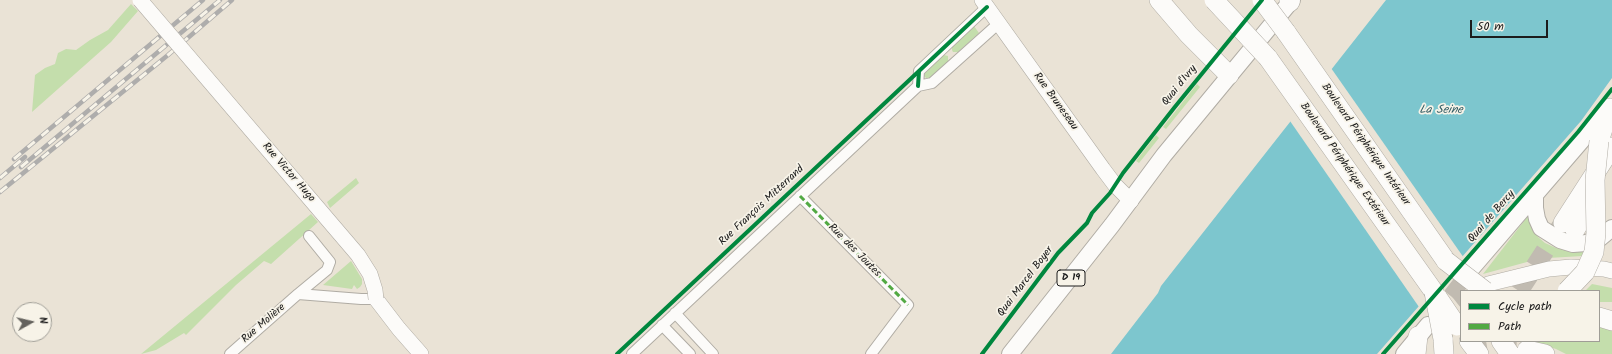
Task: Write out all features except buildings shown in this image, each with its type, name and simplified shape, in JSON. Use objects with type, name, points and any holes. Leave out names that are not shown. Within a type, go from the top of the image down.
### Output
[{"type":"highway","points":[[1158,0],[1189,35],[1229,75]]},
{"type":"highway","points":[[1214,0],[1268,58]]},
{"type":"highway","name":"Boulevard Périphérique Extérieur","points":[[1227,0],[1459,328]]},
{"type":"highway","name":"Boulevard Périphérique Intérieur","points":[[1262,0],[1286,32],[1465,290]]},
{"type":"highway","points":[[1269,0],[1286,32]]},
{"type":"highway","points":[[1568,290],[1585,272],[1594,252],[1596,233],[1596,180],[1605,144],[1611,106]]},
{"type":"highway","points":[[1605,144],[1569,226],[1612,170]]},
{"type":"highway","points":[[1446,261],[1486,288]]},
{"type":"highway","points":[[1434,292],[1444,346]]},
{"type":"highway","points":[[1600,308],[1612,308]]},
{"type":"highway","points":[[1600,317],[1612,321]]},
{"type":"highway","points":[[1470,342],[1479,354]]},
{"type":"highway","points":[[1503,342],[1518,352],[1545,354]]},
{"type":"main road","name":"Rue Victor Hugo","points":[[140,0],[358,255],[370,274],[376,299],[421,354]]},
{"type":"main road","points":[[1131,201],[1164,155],[1290,1]]},
{"type":"main road","name":"Rue Bruneseau","points":[[984,4],[1115,185],[1131,201]]},
{"type":"main road","name":"Quai de Bercy","points":[[1472,268],[1611,106]]},
{"type":"main road","points":[[1535,195],[1535,208],[1537,219],[1541,228],[1560,240],[1574,244],[1586,242],[1600,238],[1612,228]]},
{"type":"main road","name":"D 19","points":[[1010,354],[1131,201]]},
{"type":"main road","points":[[1486,288],[1549,269],[1571,267],[1604,269],[1612,271]]},
{"type":"main road","points":[[1404,354],[1421,338]]},
{"type":"street","points":[[918,86],[919,71],[975,18],[984,4]]},
{"type":"street","name":"Rue François Mitterrand","points":[[632,354],[918,86],[932,83],[957,59],[999,23]]},
{"type":"street","points":[[945,46],[957,59]]},
{"type":"street","name":"Rue des Joutes","points":[[800,196],[908,305],[871,354]]},
{"type":"street","name":"Rue Molière","points":[[230,354],[327,270],[330,262],[309,236]]},
{"type":"street","points":[[298,294],[376,299]]},
{"type":"street","points":[[675,313],[713,354]]},
{"type":"street","points":[[662,325],[690,354]]},
{"type":"green space","points":[[131,4],[138,11],[111,42],[32,112],[35,75],[45,68],[55,64],[58,53],[66,49],[76,50],[108,30]]},
{"type":"green space","points":[[974,26],[979,33],[958,52],[953,52],[952,45]]},
{"type":"green space","points":[[944,55],[948,56],[948,62],[930,79],[926,78],[924,76],[925,71]]},
{"type":"green space","points":[[1197,84],[1200,87],[1166,129],[1163,127]]},
{"type":"green space","points":[[1156,135],[1159,138],[1139,163],[1136,161]]},
{"type":"green space","points":[[356,178],[359,183],[330,208],[327,202]]},
{"type":"green space","points":[[311,214],[318,222],[271,264],[264,261],[236,285],[186,335],[184,333],[156,350],[141,354]]},
{"type":"green space","points":[[1528,216],[1538,237],[1545,243],[1556,248],[1585,250],[1583,256],[1548,258],[1483,274]]},
{"type":"green space","points":[[351,261],[362,279],[362,284],[360,287],[357,289],[354,285],[352,289],[323,285]]},
{"type":"green space","points":[[1592,284],[1612,288],[1612,302],[1600,302],[1600,290],[1586,290]]},
{"type":"green space","points":[[1600,325],[1612,331],[1612,354],[1566,354],[1534,342],[1600,342]]},
{"type":"water","name":"La Seine","points":[[1386,0],[1612,0],[1612,78],[1581,121],[1377,354],[1111,354],[1158,293],[1161,286]]},
{"type":"pier","points":[[1331,68],[1464,258],[1419,307],[1290,121]]},
{"type":"tunnel","points":[[1520,290],[1563,223]]},
{"type":"tunnel","points":[[1436,315],[1472,268]]},
{"type":"tunnel","points":[[1438,316],[1460,299]]},
{"type":"tunnel","points":[[1469,354],[1500,348],[1521,349]]},
{"type":"railway","points":[[14,159],[203,0]]},
{"type":"railway","points":[[21,167],[220,0]]},
{"type":"railway","points":[[0,192],[168,55],[232,0]]},
{"type":"railway","points":[[0,178],[25,157]]},
{"type":"marked path","points":[[800,196],[908,305]]},
{"type":"cycle path","name":"Quai d'Ivry","points":[[982,354],[1058,253],[1087,223],[1092,213],[1110,193],[1123,173],[1174,108],[1262,0]]},
{"type":"cycle path","points":[[918,86],[919,71],[987,7]]},
{"type":"cycle path","points":[[617,354],[919,71]]},
{"type":"cycle path","points":[[1383,354],[1578,132],[1612,89]]}]
